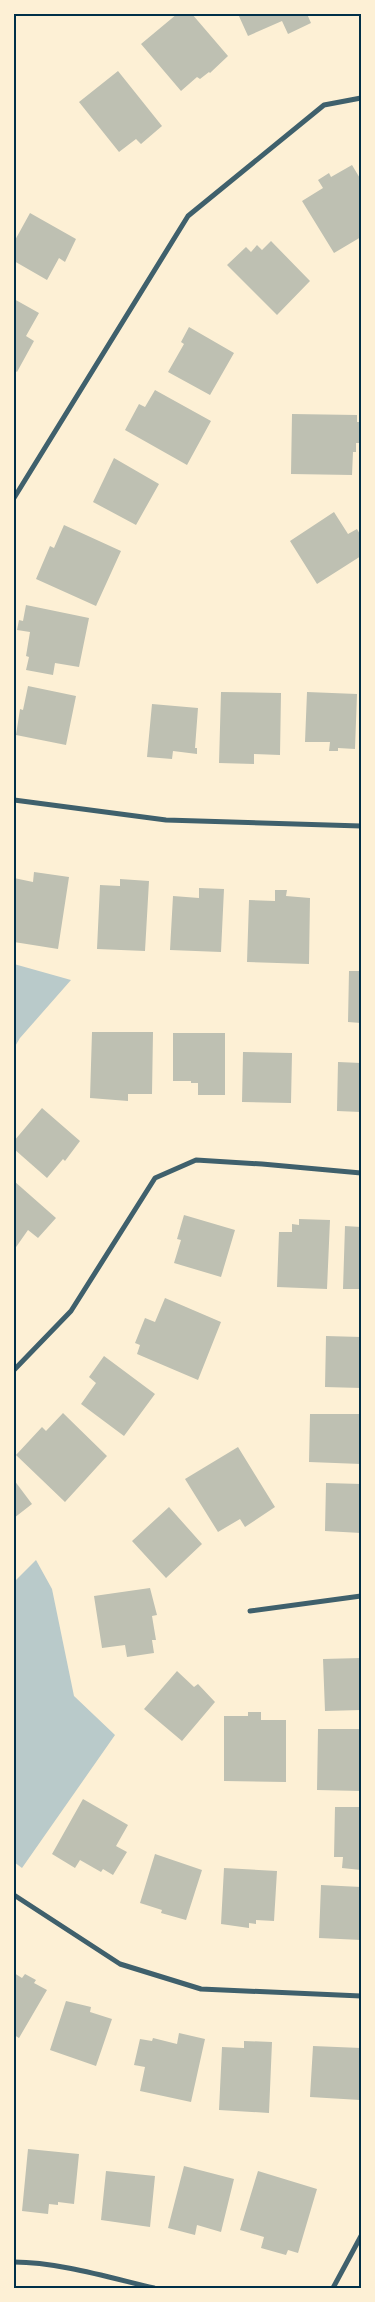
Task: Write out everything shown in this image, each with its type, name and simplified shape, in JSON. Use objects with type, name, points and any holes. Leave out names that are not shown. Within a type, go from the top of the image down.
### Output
[{"type":"street","points":[[14,498],[188,216],[324,105],[361,98]]},
{"type":"street","points":[[14,800],[166,820],[361,826]]},
{"type":"street","points":[[14,1370],[71,1311],[155,1178],[196,1160],[361,1173]]},
{"type":"street","points":[[250,1611],[361,1596]]},
{"type":"street","points":[[14,1895],[120,1964],[202,1988],[361,1996]]},
{"type":"street","points":[[333,2288],[361,2236]]},
{"type":"street","points":[[14,2262],[25,2262],[88,2273],[154,2288]]},
{"type":"shaded area","points":[[14,964],[71,980],[20,1038],[14,1048]]},
{"type":"shaded area","points":[[36,1560],[52,1589],[74,1696],[115,1735],[22,1868],[14,1862],[14,1582]]},
{"type":"building","points":[[177,14],[192,14],[228,56],[210,73],[200,79],[197,77],[181,91],[141,44]]},
{"type":"building","points":[[238,14],[307,14],[311,23],[288,34],[282,21],[248,36]]},
{"type":"building","points":[[118,71],[162,126],[141,144],[136,139],[119,152],[79,102]]},
{"type":"building","points":[[352,165],[361,180],[361,237],[334,253],[302,201],[323,188],[318,180],[329,173],[331,177]]},
{"type":"building","points":[[30,213],[76,239],[65,262],[59,258],[47,280],[14,261],[14,242]]},
{"type":"building","points":[[271,241],[310,281],[277,315],[227,265],[246,247],[251,252],[257,245],[262,250]]},
{"type":"building","points":[[14,299],[39,313],[26,336],[34,341],[17,372],[14,370]]},
{"type":"building","points":[[189,327],[234,353],[210,395],[168,372],[184,344],[181,342]]},
{"type":"building","points":[[155,390],[211,421],[187,465],[125,430],[139,404],[145,407]]},
{"type":"building","points":[[292,414],[357,415],[359,443],[356,443],[356,452],[353,452],[352,475],[291,474]]},
{"type":"building","points":[[114,458],[159,484],[136,525],[93,502]]},
{"type":"building","points":[[334,512],[348,534],[357,529],[361,536],[361,556],[317,584],[290,541]]},
{"type":"building","points":[[64,525],[121,551],[96,606],[36,579],[50,546],[54,548]]},
{"type":"building","points":[[26,605],[89,618],[79,667],[55,663],[53,675],[26,670],[29,657],[26,656],[30,632],[17,630],[19,620],[23,621]]},
{"type":"building","points":[[28,686],[76,696],[66,745],[16,735],[20,709],[23,710]]},
{"type":"building","points":[[221,692],[281,693],[280,755],[254,754],[254,764],[219,763]]},
{"type":"building","points":[[307,692],[357,694],[355,749],[338,748],[338,751],[329,751],[330,742],[305,742]]},
{"type":"building","points":[[152,704],[198,708],[195,748],[197,748],[197,754],[173,751],[172,759],[147,757]]},
{"type":"building","points":[[34,872],[69,877],[58,949],[14,942],[14,878],[33,882]]},
{"type":"building","points":[[120,879],[149,881],[145,951],[97,949],[100,885],[120,886]]},
{"type":"building","points":[[199,888],[224,889],[221,952],[170,950],[173,896],[199,898]]},
{"type":"building","points":[[275,890],[287,890],[286,896],[310,898],[309,964],[247,962],[249,900],[275,901]]},
{"type":"building","points":[[349,971],[361,971],[361,1023],[348,1022]]},
{"type":"building","points":[[92,1032],[153,1032],[152,1094],[128,1094],[128,1101],[90,1098]]},
{"type":"building","points":[[173,1033],[225,1033],[225,1095],[198,1095],[198,1083],[173,1081]]},
{"type":"building","points":[[243,1052],[292,1053],[291,1103],[242,1102]]},
{"type":"building","points":[[338,1062],[361,1063],[361,1112],[337,1111]]},
{"type":"building","points":[[42,1108],[80,1141],[65,1161],[63,1159],[47,1178],[14,1149],[14,1141]]},
{"type":"building","points":[[14,1181],[56,1218],[38,1238],[28,1230],[14,1250]]},
{"type":"building","points":[[184,1215],[235,1230],[221,1277],[174,1263],[181,1240],[177,1239]]},
{"type":"building","points":[[299,1219],[330,1220],[327,1289],[277,1287],[279,1232],[292,1232],[292,1224],[299,1225]]},
{"type":"building","points":[[345,1226],[361,1227],[361,1289],[343,1289]]},
{"type":"building","points":[[165,1298],[221,1322],[198,1380],[137,1354],[140,1345],[135,1343],[145,1318],[155,1322]]},
{"type":"building","points":[[326,1336],[361,1337],[361,1388],[325,1387]]},
{"type":"building","points":[[104,1356],[155,1394],[124,1436],[81,1404],[96,1383],[89,1377]]},
{"type":"building","points":[[63,1413],[107,1456],[65,1502],[16,1455],[42,1427],[46,1431]]},
{"type":"building","points":[[310,1414],[361,1414],[361,1464],[309,1462]]},
{"type":"building","points":[[238,1447],[275,1507],[245,1527],[240,1519],[218,1532],[185,1479]]},
{"type":"building","points":[[14,1480],[32,1504],[14,1518]]},
{"type":"building","points":[[326,1483],[361,1484],[361,1533],[325,1531]]},
{"type":"building","points":[[169,1507],[202,1544],[166,1578],[132,1541]]},
{"type":"building","points":[[150,1588],[157,1615],[152,1616],[156,1640],[152,1640],[154,1653],[127,1657],[125,1645],[102,1648],[94,1596]]},
{"type":"building","points":[[361,1658],[361,1710],[325,1711],[323,1659]]},
{"type":"building","points":[[177,1671],[194,1687],[198,1684],[215,1702],[182,1741],[144,1709]]},
{"type":"building","points":[[248,1712],[261,1712],[261,1720],[286,1720],[286,1782],[224,1781],[224,1716],[248,1716]]},
{"type":"building","points":[[318,1729],[361,1729],[361,1791],[317,1790]]},
{"type":"building","points":[[83,1799],[128,1825],[116,1846],[127,1852],[113,1875],[103,1869],[101,1872],[80,1860],[75,1868],[52,1854]]},
{"type":"building","points":[[335,1807],[361,1807],[361,1870],[342,1868],[343,1857],[334,1857]]},
{"type":"building","points":[[155,1854],[202,1870],[186,1920],[161,1913],[162,1910],[140,1903]]},
{"type":"building","points":[[224,1868],[277,1871],[274,1921],[256,1920],[256,1924],[249,1923],[249,1928],[221,1924]]},
{"type":"building","points":[[321,1885],[361,1887],[361,1940],[319,1938]]},
{"type":"building","points":[[14,1973],[22,1978],[25,1974],[36,1980],[34,1983],[47,1990],[19,2038],[14,2035]]},
{"type":"building","points":[[66,2001],[91,2007],[90,2012],[112,2019],[96,2066],[50,2050]]},
{"type":"building","points":[[179,2033],[205,2039],[191,2102],[140,2091],[145,2067],[134,2065],[140,2039],[152,2041],[153,2038],[177,2044]]},
{"type":"building","points":[[244,2041],[272,2042],[269,2113],[219,2110],[222,2047],[244,2048]]},
{"type":"building","points":[[313,2046],[361,2048],[360,2100],[310,2097]]},
{"type":"building","points":[[28,2149],[79,2154],[74,2204],[58,2202],[58,2205],[49,2204],[48,2214],[22,2211]]},
{"type":"building","points":[[184,2166],[234,2179],[221,2232],[197,2225],[195,2235],[168,2228]]},
{"type":"building","points":[[106,2171],[155,2176],[150,2227],[101,2220]]},
{"type":"building","points":[[258,2171],[317,2189],[298,2253],[288,2250],[286,2255],[261,2248],[264,2237],[240,2230]]}]
